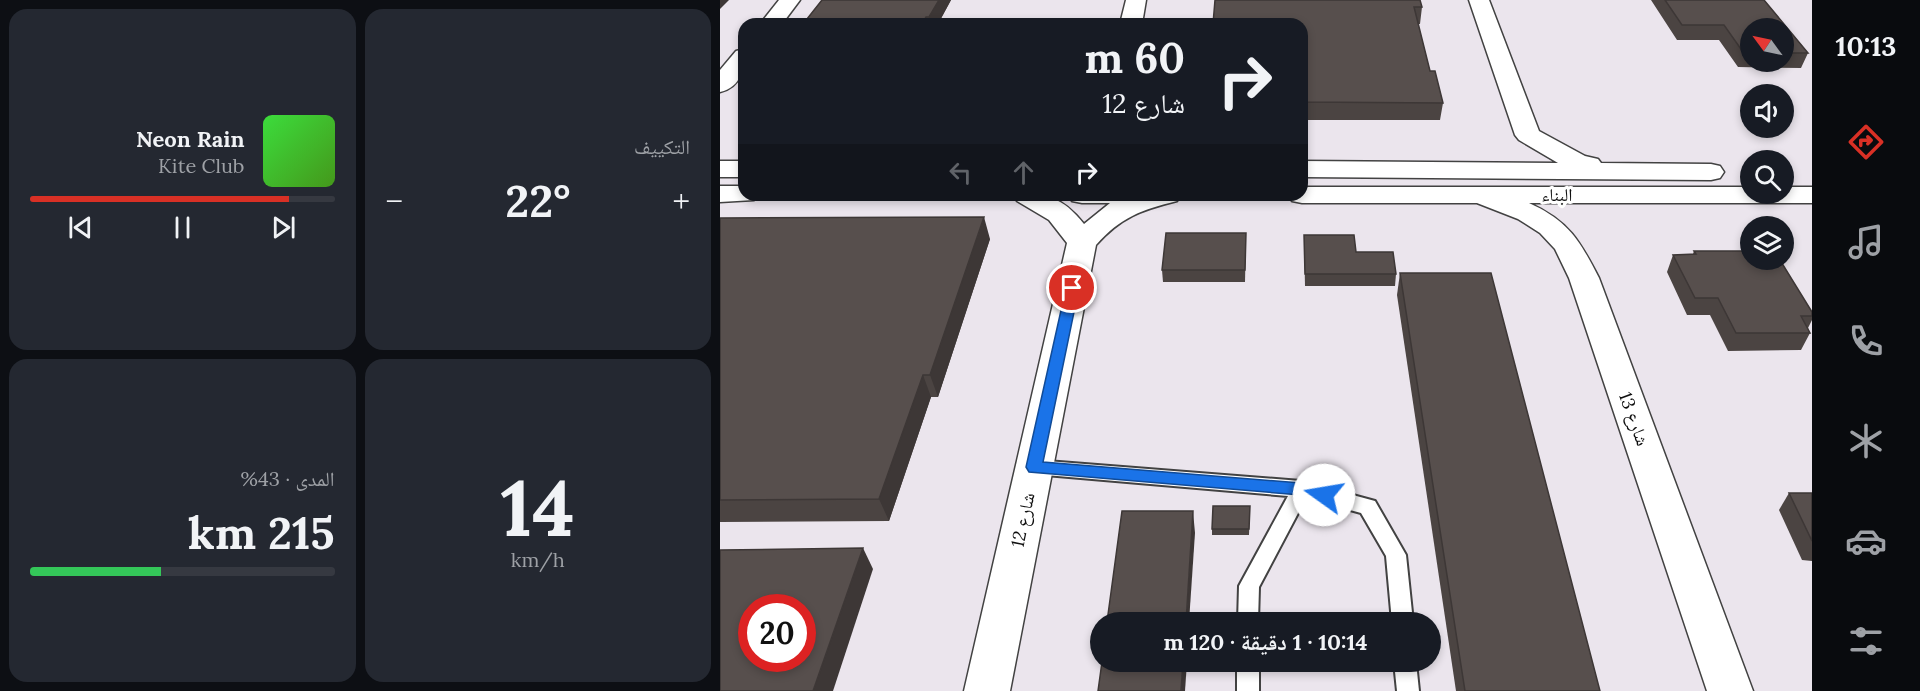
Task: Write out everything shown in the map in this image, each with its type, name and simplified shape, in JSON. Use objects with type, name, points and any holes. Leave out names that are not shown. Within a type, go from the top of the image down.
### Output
[{"type":"street","points":[[776,18],[790,0]]},
{"type":"street","points":[[1132,18],[1136,0]]},
{"type":"street","points":[[1479,0],[1528,135],[1576,162],[1617,171]]},
{"type":"street","points":[[720,85],[738,63]]},
{"type":"street","points":[[1470,183],[1503,162],[1528,135]]},
{"type":"street","name":"البناء","points":[[1308,169],[1470,183],[1812,195]]},
{"type":"street","name":"البناء","points":[[1308,195],[1617,171],[1740,173]]},
{"type":"street","points":[[1794,173],[1812,174]]},
{"type":"street","points":[[725,174],[738,188]]},
{"type":"street","name":"شارع 13","points":[[1470,183],[1551,227],[1567,243],[1584,278],[1731,691]]},
{"type":"street","points":[[1039,201],[1064,217],[1075,229],[1082,243],[1105,218],[1123,206],[1143,201]]},
{"type":"street","name":"شارع 12","points":[[987,691],[1082,243]]},
{"type":"lane","points":[[1034,467],[1301,489],[1368,507],[1396,555],[1401,612]]},
{"type":"lane","points":[[1248,612],[1249,586],[1301,489]]},
{"type":"lane","points":[[1248,672],[1248,691]]},
{"type":"lane","points":[[1406,672],[1408,691]]},
{"type":"shaded area","points":[[720,0],[1812,0],[1812,691],[720,691]]},
{"type":"building","points":[[822,0],[939,0],[929,17],[925,18],[808,18]]},
{"type":"building","points":[[1215,0],[1420,0],[1422,7],[1414,7],[1430,71],[1435,71],[1443,103],[1308,102],[1308,18],[1214,18]]},
{"type":"building","points":[[1665,0],[1764,0],[1779,18],[1740,18],[1740,48],[1724,25],[1682,25]]},
{"type":"building","points":[[1794,36],[1808,53],[1794,53]]},
{"type":"building","points":[[984,217],[930,375],[923,375],[879,499],[720,500],[720,218]]},
{"type":"building","points":[[1166,233],[1246,233],[1245,270],[1162,270]]},
{"type":"building","points":[[1304,235],[1354,235],[1356,252],[1393,252],[1396,274],[1305,274]]},
{"type":"building","points":[[1694,251],[1740,251],[1740,270],[1786,270],[1812,312],[1812,316],[1801,316],[1810,333],[1736,333],[1718,298],[1695,298],[1673,255],[1696,254]]},
{"type":"building","points":[[1400,273],[1491,273],[1600,691],[1465,691]]},
{"type":"building","points":[[1789,493],[1812,493],[1812,541]]},
{"type":"building","points":[[1213,506],[1250,506],[1249,529],[1212,529]]},
{"type":"building","points":[[1122,511],[1193,511],[1187,612],[1108,612]]},
{"type":"building","points":[[863,548],[813,691],[720,691],[720,550]]},
{"type":"building","points":[[1101,672],[1182,672],[1181,691],[1098,691]]},
{"type":"route","points":[[1072,288],[1034,467],[1301,489],[1324,495]]}]
